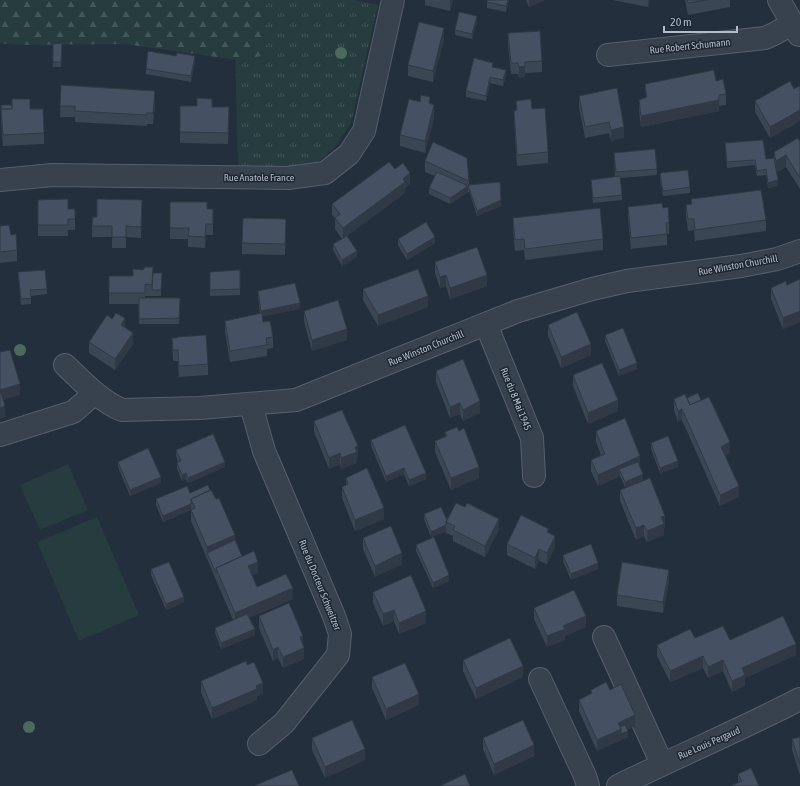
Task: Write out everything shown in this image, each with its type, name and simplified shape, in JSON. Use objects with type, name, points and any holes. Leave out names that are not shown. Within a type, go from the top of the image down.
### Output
[{"type":"street","name":"Rue Anatole France","points":[[0,180],[52,175],[288,178],[325,173],[349,154],[364,131],[393,0]]},
{"type":"street","points":[[779,0],[796,30]]},
{"type":"street","name":"Rue Robert Schumann","points":[[608,55],[765,38],[774,34],[796,30]]},
{"type":"street","name":"Rue Winston Churchill","points":[[64,365],[95,393],[112,406],[122,410],[251,405],[296,400],[518,311],[592,289],[627,281],[741,266],[777,259],[800,251]]},
{"type":"street","name":"Rue du 8 Mai 1945","points":[[486,324],[532,438],[534,476]]},
{"type":"street","points":[[0,435],[73,412],[95,393]]},
{"type":"street","name":"Rue du Docteur Schweitzer","points":[[251,405],[264,451],[334,616],[340,634],[338,654],[284,723],[259,744]]},
{"type":"street","points":[[604,637],[662,764]]},
{"type":"street","points":[[540,679],[585,776],[588,786]]},
{"type":"street","name":"Rue Louis Pergaud","points":[[618,786],[662,764],[761,719],[800,699]]},
{"type":"green space","points":[[0,0],[267,0],[267,53],[245,61],[125,44],[17,45],[0,43]]},
{"type":"green space","points":[[234,0],[355,0],[378,5],[351,123],[335,147],[313,166],[238,168]]},
{"type":"green space","points":[[68,464],[88,510],[40,530],[20,485]]},
{"type":"green space","points":[[97,517],[139,615],[79,641],[37,542]]},
{"type":"building","points":[[487,0],[508,0],[506,6],[487,2]]},
{"type":"building","points":[[687,0],[708,0],[688,3]]},
{"type":"building","points":[[459,12],[477,16],[472,34],[455,30]]},
{"type":"building","points":[[419,22],[444,28],[433,71],[408,65]]},
{"type":"building","points":[[540,31],[542,61],[525,62],[525,66],[519,67],[518,63],[511,63],[508,33]]},
{"type":"building","points":[[62,43],[61,62],[53,62],[53,44]]},
{"type":"building","points":[[148,51],[176,56],[177,53],[195,56],[191,76],[146,69]]},
{"type":"building","points":[[474,58],[493,63],[492,67],[506,70],[503,80],[490,77],[486,96],[466,91]]},
{"type":"building","points":[[714,70],[716,81],[723,79],[726,94],[719,95],[719,100],[641,116],[639,100],[647,97],[645,84]]},
{"type":"building","points":[[790,81],[794,89],[799,86],[800,87],[800,110],[770,127],[755,101]]},
{"type":"building","points":[[61,85],[155,91],[153,113],[147,113],[147,115],[75,111],[75,106],[60,106]]},
{"type":"building","points":[[617,88],[624,127],[611,130],[609,122],[585,127],[579,96]]},
{"type":"building","points":[[421,95],[430,97],[429,103],[434,105],[425,141],[400,135],[409,99],[420,102]]},
{"type":"building","points":[[197,98],[212,99],[212,107],[229,107],[228,133],[180,132],[180,106],[197,106]]},
{"type":"building","points":[[12,99],[30,99],[30,109],[43,109],[44,133],[3,135],[1,109],[12,109]]},
{"type":"building","points":[[531,99],[532,109],[545,108],[548,152],[517,155],[514,111],[517,110],[516,101]]},
{"type":"building","points":[[1,105],[12,105],[12,109],[1,109]]},
{"type":"building","points":[[798,138],[800,142],[800,178],[786,155],[776,161],[774,152]]},
{"type":"building","points":[[763,140],[766,159],[774,158],[778,180],[768,183],[766,169],[757,171],[755,160],[727,162],[725,143]]},
{"type":"building","points":[[433,142],[467,158],[469,181],[425,161]]},
{"type":"building","points":[[655,149],[657,169],[616,172],[614,153]]},
{"type":"building","points":[[389,162],[395,169],[403,163],[410,173],[403,179],[405,182],[343,228],[335,218],[340,214],[332,204]]},
{"type":"building","points":[[688,170],[690,187],[663,191],[660,173]]},
{"type":"building","points":[[437,172],[468,186],[450,198],[429,188]]},
{"type":"building","points":[[620,176],[622,195],[593,198],[591,180]]},
{"type":"building","points":[[500,182],[501,200],[477,211],[468,185]]},
{"type":"building","points":[[761,190],[766,220],[695,230],[694,219],[688,219],[686,205],[692,204],[691,199]]},
{"type":"building","points":[[68,199],[68,209],[75,209],[75,219],[68,219],[68,225],[38,225],[38,200]]},
{"type":"building","points":[[97,199],[142,200],[141,227],[126,226],[126,237],[112,237],[112,226],[92,226],[93,217],[97,217]]},
{"type":"building","points":[[170,202],[207,202],[207,209],[213,209],[213,224],[206,224],[205,237],[188,236],[189,228],[170,228]]},
{"type":"building","points":[[662,203],[663,208],[668,207],[669,222],[666,223],[667,234],[631,238],[628,207]]},
{"type":"building","points":[[600,208],[603,239],[525,249],[524,239],[515,240],[513,218]]},
{"type":"building","points":[[243,218],[286,219],[285,244],[242,243]]},
{"type":"building","points":[[426,222],[435,237],[407,254],[398,239]]},
{"type":"building","points":[[9,225],[11,235],[16,234],[17,250],[0,252],[0,226]]},
{"type":"building","points":[[347,236],[357,251],[342,260],[333,244]]},
{"type":"building","points":[[477,247],[487,275],[450,288],[446,275],[440,277],[435,262]]},
{"type":"building","points":[[145,267],[153,267],[152,285],[145,284],[145,293],[109,293],[109,276],[133,276],[133,269],[143,270]]},
{"type":"building","points":[[418,269],[428,296],[378,315],[363,289]]},
{"type":"building","points":[[45,270],[47,289],[30,290],[31,298],[21,299],[18,272]]},
{"type":"building","points":[[240,270],[240,289],[210,290],[210,272]]},
{"type":"building","points":[[153,273],[162,273],[161,290],[152,290]]},
{"type":"building","points":[[800,279],[800,311],[783,318],[771,288],[786,281],[787,285]]},
{"type":"building","points":[[295,283],[300,303],[261,311],[258,291]]},
{"type":"building","points":[[139,298],[180,298],[179,318],[139,319]]},
{"type":"building","points":[[338,300],[347,329],[312,340],[304,311]]},
{"type":"building","points":[[577,312],[591,344],[561,357],[548,325]]},
{"type":"building","points":[[116,313],[125,318],[121,325],[133,333],[115,359],[89,342],[107,315],[112,319]]},
{"type":"building","points":[[262,313],[263,322],[270,321],[273,337],[266,338],[267,345],[230,351],[225,321]]},
{"type":"building","points":[[623,328],[637,363],[619,370],[605,335]]},
{"type":"building","points":[[206,335],[208,364],[179,366],[178,350],[173,350],[172,338]]},
{"type":"building","points":[[10,350],[20,384],[0,390],[0,352]]},
{"type":"building","points":[[463,359],[480,401],[463,410],[460,403],[450,407],[436,371]]},
{"type":"building","points":[[602,363],[618,400],[588,413],[573,375]]},
{"type":"building","points":[[0,390],[5,406],[0,408]]},
{"type":"building","points":[[698,393],[701,400],[690,405],[687,398]]},
{"type":"building","points":[[685,394],[690,405],[709,397],[730,442],[721,447],[739,486],[720,495],[682,409],[678,411],[674,399]]},
{"type":"building","points":[[342,410],[358,446],[355,447],[357,452],[341,458],[340,453],[329,458],[314,421]]},
{"type":"building","points":[[625,418],[640,456],[598,475],[591,460],[605,454],[596,431]]},
{"type":"building","points":[[405,425],[426,473],[409,480],[404,468],[386,476],[371,440]]},
{"type":"building","points":[[457,427],[459,431],[464,428],[479,467],[451,478],[435,441],[447,436],[445,432]]},
{"type":"building","points":[[213,434],[225,462],[188,478],[186,473],[182,475],[177,463],[181,461],[176,450]]},
{"type":"building","points":[[668,436],[678,461],[660,468],[651,443]]},
{"type":"building","points":[[148,448],[161,477],[130,490],[118,462]]},
{"type":"building","points":[[638,462],[643,474],[625,482],[619,469]]},
{"type":"building","points":[[367,468],[384,508],[355,520],[342,487],[348,484],[346,478]]},
{"type":"building","points":[[650,478],[665,516],[661,517],[664,524],[647,531],[644,525],[636,528],[620,490]]},
{"type":"building","points":[[208,485],[210,490],[191,499],[191,504],[163,516],[156,499],[187,486],[190,493]]},
{"type":"building","points":[[211,490],[216,499],[219,498],[235,535],[207,547],[191,510],[195,508],[191,499]]},
{"type":"building","points":[[456,503],[465,507],[467,503],[499,519],[485,546],[453,530],[455,526],[446,522]]},
{"type":"building","points":[[441,507],[447,520],[446,525],[431,532],[424,514]]},
{"type":"building","points":[[521,515],[549,529],[547,532],[555,536],[547,553],[539,549],[535,558],[507,544]]},
{"type":"building","points":[[391,526],[402,553],[375,566],[363,538]]},
{"type":"building","points":[[434,537],[449,575],[433,583],[416,545]]},
{"type":"building","points":[[235,540],[242,556],[216,568],[216,573],[207,553]]},
{"type":"building","points":[[591,544],[598,563],[571,574],[563,555]]},
{"type":"building","points":[[254,551],[258,562],[248,566],[257,587],[286,574],[293,588],[235,613],[216,568]]},
{"type":"building","points":[[169,562],[184,597],[166,604],[151,569]]},
{"type":"building","points":[[622,562],[669,570],[663,602],[617,595]]},
{"type":"building","points":[[411,575],[426,611],[399,623],[394,610],[383,614],[373,592]]},
{"type":"building","points":[[574,590],[586,616],[563,626],[565,629],[547,636],[534,608]]},
{"type":"building","points":[[289,603],[303,636],[300,637],[304,648],[283,657],[278,647],[273,650],[259,616]]},
{"type":"building","points":[[247,614],[255,629],[221,643],[215,628]]},
{"type":"building","points":[[783,616],[796,644],[742,668],[745,675],[732,681],[723,660],[708,667],[703,656],[670,671],[657,645],[690,629],[695,638],[723,626],[730,640]]},
{"type":"building","points":[[510,638],[523,666],[476,688],[463,660]]},
{"type":"building","points":[[246,661],[247,665],[254,662],[263,683],[256,686],[257,689],[212,708],[201,681]]},
{"type":"building","points":[[405,663],[419,694],[386,709],[372,677]]},
{"type":"building","points":[[606,682],[610,690],[621,684],[635,715],[618,723],[621,729],[597,740],[579,700],[592,693],[591,690]]},
{"type":"building","points":[[352,720],[365,749],[325,767],[312,738]]},
{"type":"building","points":[[523,720],[534,745],[494,764],[483,738]]},
{"type":"building","points":[[625,725],[628,731],[621,734],[620,727]]},
{"type":"building","points":[[800,737],[800,764],[792,739]]},
{"type":"building","points":[[751,768],[759,786],[730,786],[742,781],[738,774]]},
{"type":"building","points":[[292,770],[299,786],[256,786],[256,785]]},
{"type":"building","points":[[465,774],[470,786],[440,786]]}]
